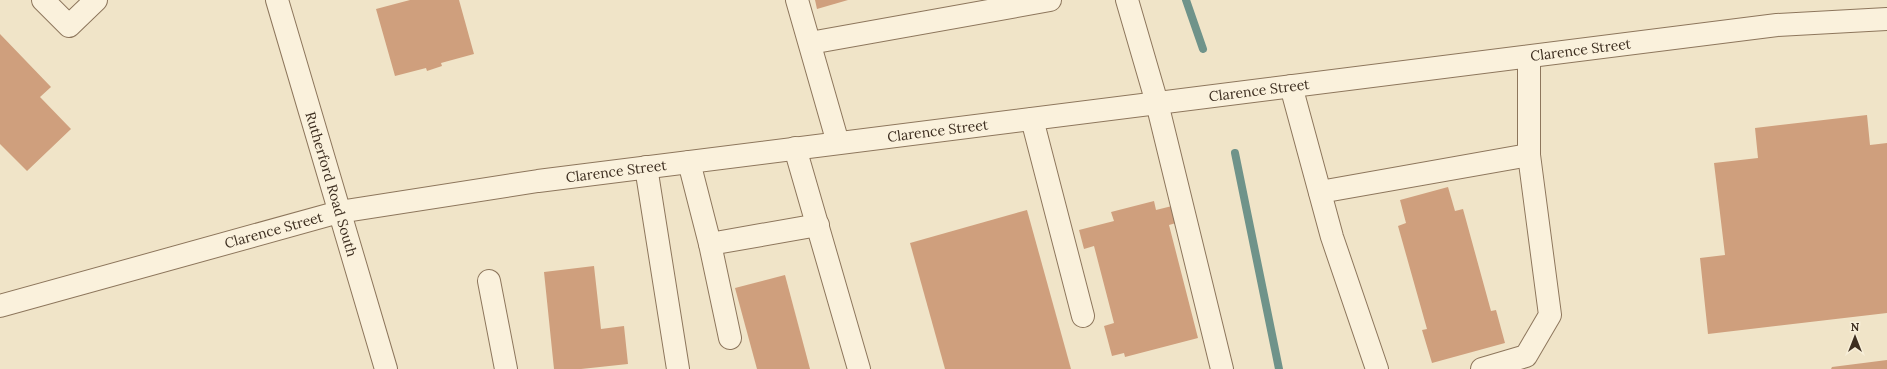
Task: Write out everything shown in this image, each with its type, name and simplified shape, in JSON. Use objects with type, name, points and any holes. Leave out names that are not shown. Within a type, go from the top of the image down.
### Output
[{"type":"street","points":[[43,0],[69,26],[96,0]]},
{"type":"street","name":"Rutherford Road South","points":[[277,0],[386,369]]},
{"type":"street","points":[[797,0],[838,143]]},
{"type":"street","points":[[810,43],[1050,0]]},
{"type":"street","points":[[1127,0],[1157,103],[1222,369]]},
{"type":"street","name":"Clarence Street","points":[[0,306],[339,212],[545,180],[1777,26],[1887,19]]},
{"type":"street","points":[[1482,369],[1526,356],[1550,315],[1529,155],[1529,57]]},
{"type":"street","points":[[1291,86],[1332,237],[1377,369]]},
{"type":"street","points":[[1032,119],[1083,316]]},
{"type":"street","points":[[795,148],[859,369]]},
{"type":"street","points":[[1320,192],[1529,155]]},
{"type":"street","points":[[689,162],[710,244],[730,338]]},
{"type":"street","points":[[646,167],[678,369]]},
{"type":"street","points":[[710,244],[818,225]]},
{"type":"street","points":[[490,281],[506,369]]},
{"type":"building","points":[[410,0],[459,0],[474,54],[441,63],[442,66],[427,71],[426,68],[395,76],[376,9]]},
{"type":"building","points":[[815,0],[848,0],[817,9]]},
{"type":"building","points":[[0,34],[51,87],[40,97],[71,129],[27,171],[0,144]]},
{"type":"building","points":[[1867,115],[1870,145],[1887,143],[1887,313],[1708,334],[1700,258],[1725,255],[1714,163],[1758,158],[1755,128]]},
{"type":"building","points":[[1448,187],[1455,211],[1463,209],[1491,311],[1496,310],[1505,343],[1432,363],[1422,330],[1427,329],[1398,226],[1406,223],[1400,200]]},
{"type":"building","points":[[1154,201],[1156,210],[1172,206],[1176,223],[1169,225],[1198,338],[1125,357],[1124,353],[1112,356],[1104,326],[1114,323],[1094,246],[1084,249],[1079,230],[1114,221],[1111,212]]},
{"type":"building","points":[[1027,210],[1071,369],[945,369],[910,243]]},
{"type":"building","points":[[594,266],[601,329],[624,326],[628,364],[581,369],[554,369],[544,272]]},
{"type":"building","points":[[785,275],[810,369],[757,369],[735,288]]},
{"type":"building","points":[[1887,360],[1887,369],[1831,369],[1832,367]]},
{"type":"waterway","points":[[1186,0],[1203,49]]},
{"type":"waterway","points":[[1235,153],[1279,369]]}]
